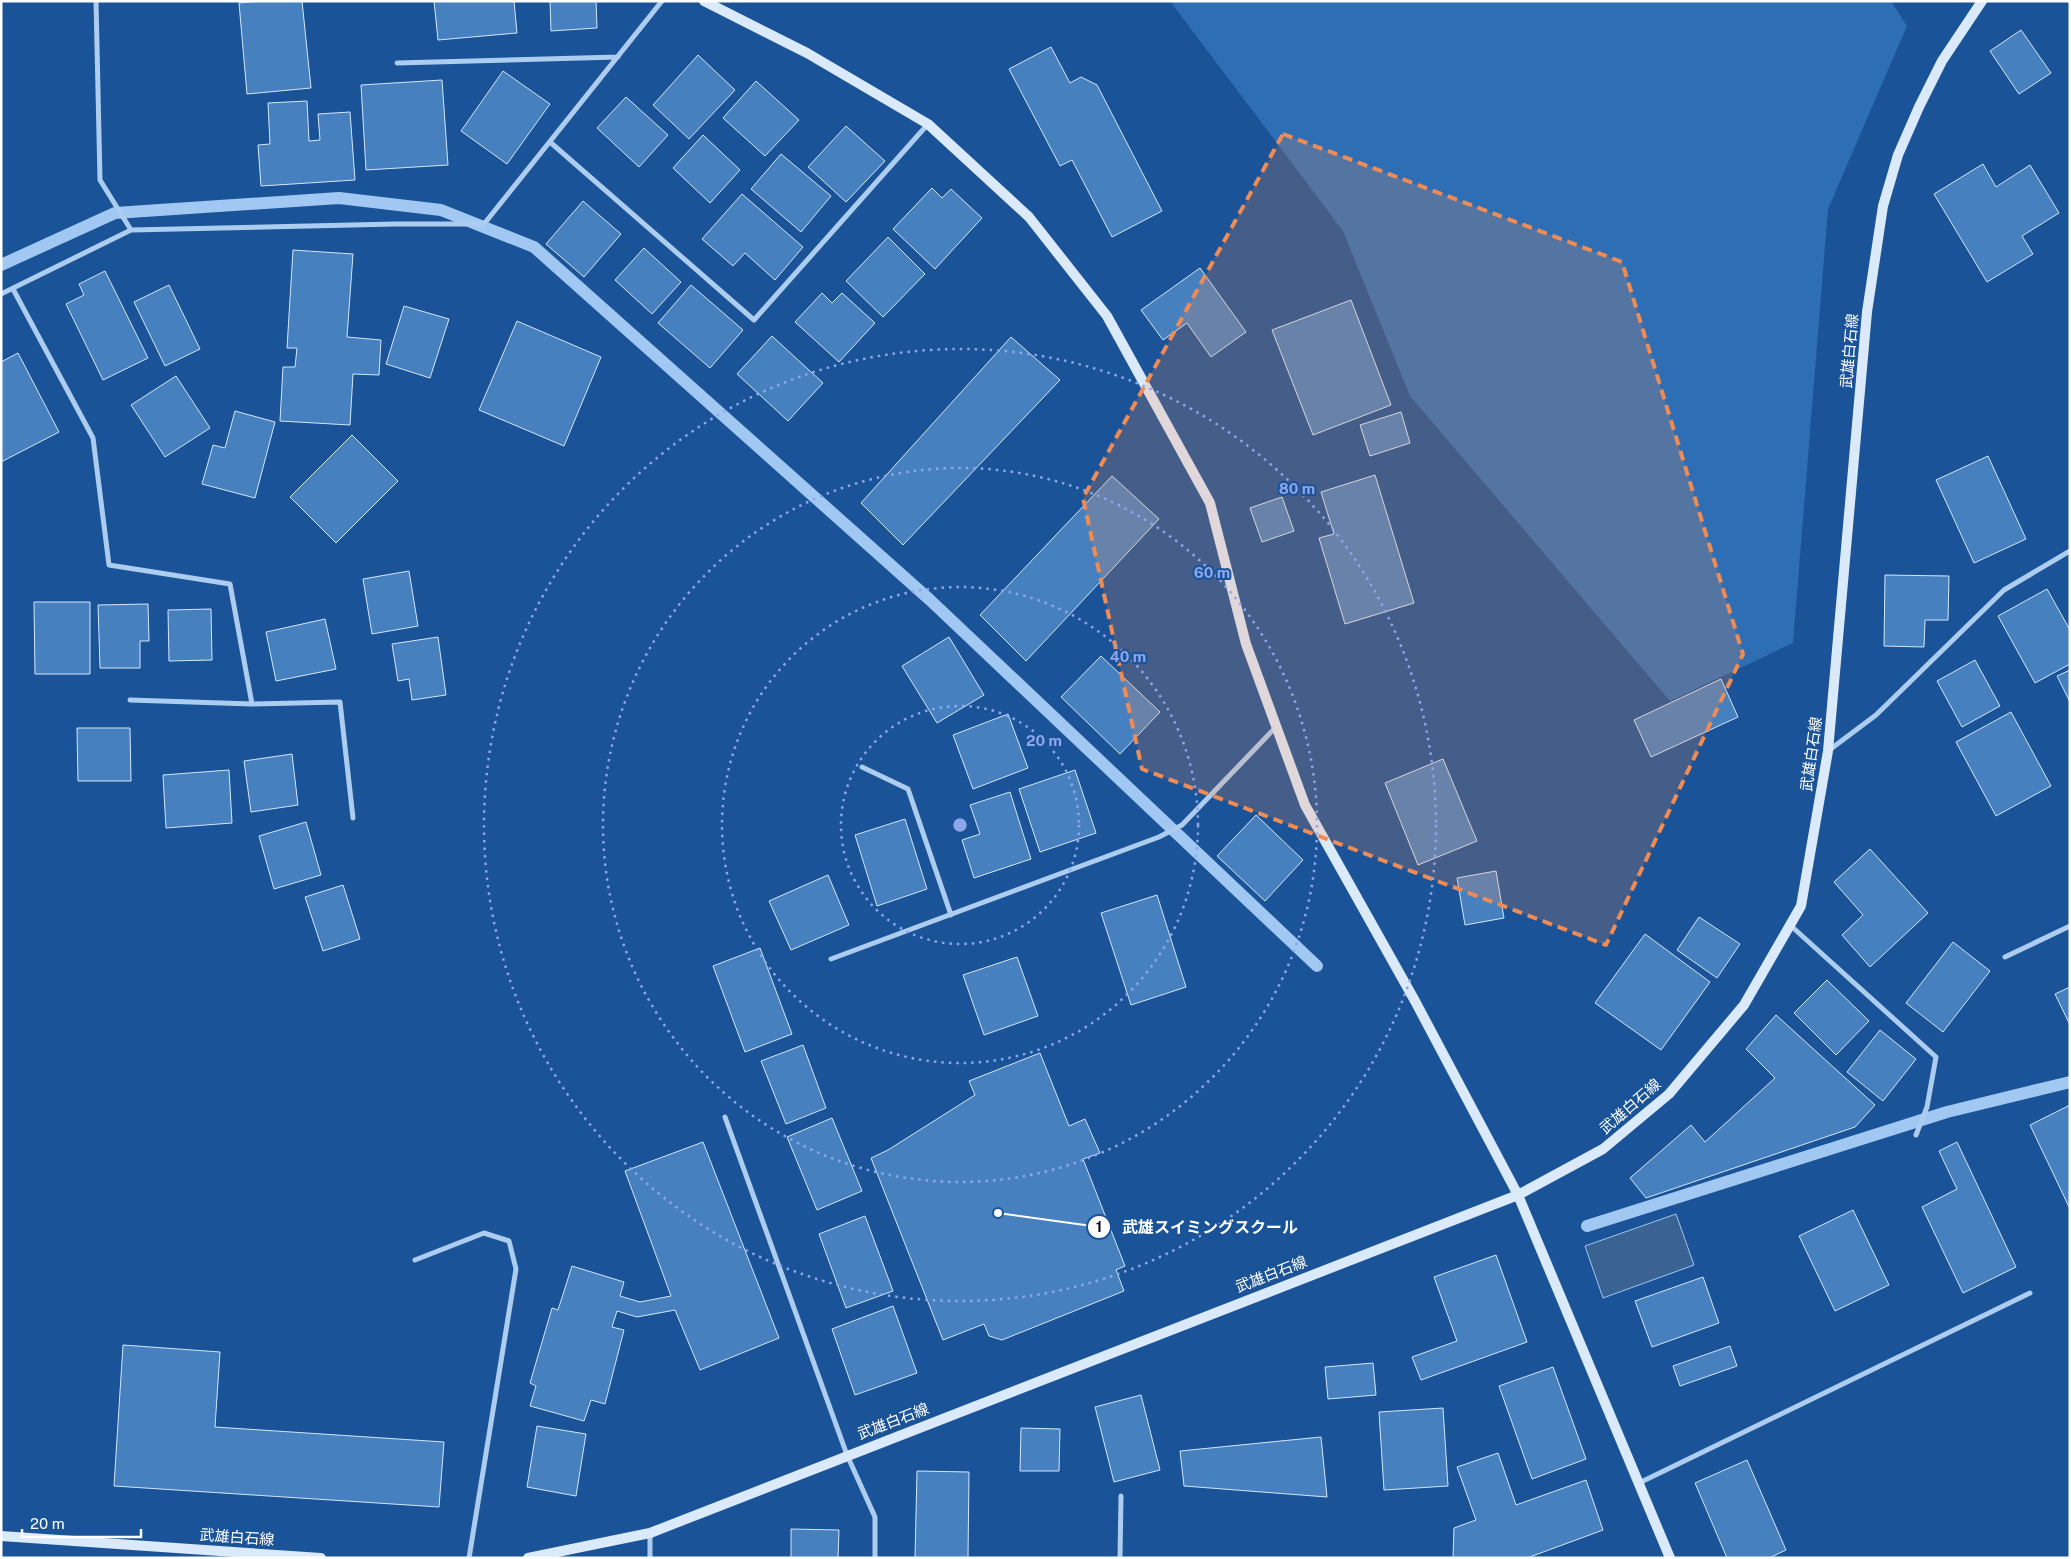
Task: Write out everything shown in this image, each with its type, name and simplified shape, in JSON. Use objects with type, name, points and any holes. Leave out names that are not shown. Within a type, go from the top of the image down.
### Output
[{"type":"main road","points":[[704,1],[808,53],[928,124],[1029,217],[1107,316],[1210,503],[1246,644],[1305,805],[1415,1001],[1518,1195],[1670,1558]]},
{"type":"main road","name":"武雄白石線","points":[[528,1558],[650,1533],[1518,1195],[1603,1149],[1669,1094],[1744,1005],[1802,906],[1828,751],[1867,312],[1883,206],[1898,155],[1919,107],[1942,61],[1982,1]]},
{"type":"main road","name":"武雄白石線","points":[[1,1536],[322,1558]]},
{"type":"street","points":[[96,1],[100,180],[131,230]]},
{"type":"street","points":[[1,294],[131,230],[395,224],[484,224],[662,1]]},
{"type":"street","points":[[397,63],[618,57]]},
{"type":"street","points":[[550,142],[754,320],[928,124]]},
{"type":"street","points":[[13,289],[93,438],[109,565],[230,584],[252,704]]},
{"type":"street","points":[[1828,751],[1876,715],[2004,590],[2070,551]]},
{"type":"street","points":[[130,700],[252,704],[340,702],[353,818]]},
{"type":"street","points":[[831,959],[1159,837],[1182,824],[1276,726]]},
{"type":"street","points":[[862,767],[908,789],[951,915]]},
{"type":"street","points":[[1790,925],[1936,1057],[1927,1107],[1916,1136]]},
{"type":"street","points":[[2005,957],[2070,926]]},
{"type":"street","points":[[725,1118],[847,1455],[875,1518],[875,1558]]},
{"type":"street","points":[[415,1260],[484,1234],[509,1241],[516,1269],[470,1558]]},
{"type":"street","points":[[1639,1483],[2030,1293]]},
{"type":"street","points":[[1120,1558],[1121,1496]]},
{"type":"street","points":[[650,1533],[650,1558]]},
{"type":"highlighted area","points":[[1283,134],[1622,262],[1743,654],[1606,945],[1142,769],[1083,498]]},
{"type":"shaded area","points":[[1170,1],[1891,1],[1907,26],[1828,209],[1793,643],[1670,701],[1410,396],[1343,231]]},
{"type":"shaded area","points":[[1676,1214],[1694,1265],[1603,1298],[1585,1246]]},
{"type":"building","points":[[302,1],[311,88],[247,94],[239,3]]},
{"type":"building","points":[[434,1],[514,1],[517,33],[438,40]]},
{"type":"building","points":[[550,1],[596,1],[597,28],[551,31]]},
{"type":"building","points":[[2021,30],[2051,73],[2019,94],[1990,51]]},
{"type":"building","points":[[1051,47],[1070,83],[1081,77],[1097,85],[1162,211],[1112,237],[1072,160],[1060,166],[1009,69]]},
{"type":"building","points":[[698,55],[735,90],[689,139],[653,105]]},
{"type":"building","points":[[503,71],[550,104],[507,164],[461,131]]},
{"type":"building","points":[[442,80],[448,165],[366,170],[361,85]]},
{"type":"building","points":[[756,81],[799,120],[765,156],[723,118]]},
{"type":"building","points":[[626,97],[668,135],[639,167],[597,128]]},
{"type":"building","points":[[307,101],[309,141],[320,140],[318,114],[350,112],[355,180],[261,186],[258,145],[270,144],[268,103]]},
{"type":"building","points":[[846,126],[885,161],[846,202],[808,167]]},
{"type":"building","points":[[703,135],[740,170],[710,203],[673,168]]},
{"type":"building","points":[[781,154],[831,196],[801,232],[751,189]]},
{"type":"building","points":[[1983,164],[1996,187],[2030,165],[2059,213],[2022,236],[2033,254],[1987,282],[1934,194]]},
{"type":"building","points":[[932,188],[942,198],[951,189],[982,218],[935,269],[893,229]]},
{"type":"building","points":[[742,194],[803,247],[775,280],[745,253],[733,266],[702,239]]},
{"type":"building","points":[[583,201],[621,234],[584,277],[546,244]]},
{"type":"building","points":[[888,237],[925,274],[883,317],[846,281]]},
{"type":"building","points":[[644,248],[681,282],[652,314],[615,280]]},
{"type":"building","points":[[293,250],[353,254],[347,337],[381,340],[379,375],[353,374],[350,425],[280,421],[283,367],[295,367],[297,348],[287,348]]},
{"type":"building","points":[[1200,268],[1246,332],[1211,357],[1187,323],[1163,340],[1141,310]]},
{"type":"building","points":[[105,271],[148,358],[103,380],[66,304],[84,295],[79,284]]},
{"type":"building","points":[[169,285],[200,349],[165,366],[134,302]]},
{"type":"building","points":[[691,285],[743,330],[710,368],[658,323]]},
{"type":"building","points":[[822,293],[832,303],[842,293],[875,323],[839,362],[795,322]]},
{"type":"building","points":[[1351,300],[1391,405],[1313,435],[1272,330]]},
{"type":"building","points":[[404,306],[449,319],[430,378],[386,364]]},
{"type":"building","points":[[517,321],[601,357],[564,446],[479,410]]},
{"type":"building","points":[[772,336],[823,383],[788,421],[737,374]]},
{"type":"building","points":[[1011,337],[1060,380],[903,545],[861,503]]},
{"type":"building","points":[[18,353],[59,432],[1,462],[1,362]]},
{"type":"building","points":[[176,376],[210,428],[165,457],[131,405]]},
{"type":"building","points":[[235,411],[275,422],[255,498],[202,484],[213,445],[225,448]]},
{"type":"building","points":[[1401,412],[1410,443],[1370,456],[1360,425]]},
{"type":"building","points":[[352,435],[398,481],[336,543],[290,497]]},
{"type":"building","points":[[1988,456],[2026,539],[1974,563],[1936,480]]},
{"type":"building","points":[[1375,475],[1414,603],[1345,624],[1319,538],[1334,534],[1321,492]]},
{"type":"building","points":[[1112,476],[1159,519],[1026,661],[980,615]]},
{"type":"building","points":[[1282,497],[1294,531],[1262,542],[1250,508]]},
{"type":"building","points":[[409,571],[418,626],[372,634],[363,579]]},
{"type":"building","points":[[1885,575],[1949,576],[1948,620],[1925,620],[1924,647],[1884,646]]},
{"type":"building","points":[[2047,589],[2070,630],[2070,664],[2035,683],[1998,616]]},
{"type":"building","points":[[34,602],[90,602],[90,674],[35,674]]},
{"type":"building","points":[[148,604],[149,641],[140,641],[140,668],[100,668],[98,605]]},
{"type":"building","points":[[211,609],[212,660],[169,661],[168,610]]},
{"type":"building","points":[[325,619],[336,669],[276,681],[266,632]]},
{"type":"building","points":[[438,637],[446,695],[412,700],[409,679],[398,681],[392,644]]},
{"type":"building","points":[[949,637],[984,695],[937,723],[902,666]]},
{"type":"building","points":[[1101,656],[1160,712],[1120,754],[1061,697]]},
{"type":"building","points":[[1975,660],[2000,706],[1962,727],[1937,681]]},
{"type":"building","points":[[2070,670],[2070,702],[2057,676]]},
{"type":"building","points":[[1721,679],[1738,717],[1651,757],[1634,720]]},
{"type":"building","points":[[2011,712],[2051,786],[1996,816],[1956,742]]},
{"type":"building","points":[[1008,714],[1028,768],[973,789],[953,735]]},
{"type":"building","points":[[77,728],[130,728],[131,781],[78,781]]},
{"type":"building","points":[[292,754],[298,805],[251,812],[244,761]]},
{"type":"building","points":[[1443,759],[1477,841],[1418,865],[1385,783]]},
{"type":"building","points":[[229,770],[232,823],[166,828],[163,775]]},
{"type":"building","points":[[1075,770],[1096,833],[1040,852],[1019,789]]},
{"type":"building","points":[[1010,792],[1031,859],[974,878],[962,840],[980,834],[970,805]]},
{"type":"building","points":[[1256,815],[1303,860],[1265,901],[1217,856]]},
{"type":"building","points":[[905,819],[927,889],[877,906],[855,835]]},
{"type":"building","points":[[306,822],[321,875],[274,889],[259,836]]},
{"type":"building","points":[[1870,849],[1928,913],[1870,967],[1842,935],[1863,915],[1834,882]]},
{"type":"building","points":[[1496,871],[1504,918],[1465,925],[1457,878]]},
{"type":"building","points":[[828,875],[849,925],[791,950],[769,901]]},
{"type":"building","points":[[343,885],[360,939],[323,951],[305,897]]},
{"type":"building","points":[[1157,895],[1186,987],[1131,1005],[1101,913]]},
{"type":"building","points":[[1699,917],[1740,944],[1717,978],[1677,950]]},
{"type":"building","points":[[1645,934],[1710,982],[1661,1050],[1595,1003]]},
{"type":"building","points":[[1953,942],[1990,971],[1943,1032],[1906,1003]]},
{"type":"building","points":[[760,948],[792,1034],[745,1052],[713,966]]},
{"type":"building","points":[[1017,957],[1038,1016],[984,1035],[963,975]]},
{"type":"building","points":[[1827,980],[1869,1021],[1836,1055],[1794,1013]]},
{"type":"building","points":[[2070,987],[2070,1025],[2055,994]]},
{"type":"building","points":[[1776,1015],[1875,1105],[1855,1127],[1646,1198],[1630,1178],[1691,1125],[1705,1142],[1775,1078],[1746,1049]]},
{"type":"building","points":[[1880,1030],[1916,1059],[1883,1101],[1847,1072]]},
{"type":"building","points":[[803,1045],[826,1108],[786,1124],[761,1061]]},
{"type":"building","points":[[1040,1053],[1069,1126],[1085,1119],[1100,1153],[1083,1159],[1125,1266],[1116,1270],[1124,1291],[1002,1340],[989,1336],[984,1324],[943,1340],[871,1158],[888,1150],[975,1095],[969,1081]]},
{"type":"building","points":[[2070,1105],[2070,1209],[2030,1125]]},
{"type":"building","points":[[832,1118],[862,1191],[817,1210],[787,1137]]},
{"type":"building","points":[[703,1142],[779,1338],[700,1370],[675,1310],[637,1317],[617,1311],[612,1327],[624,1330],[605,1404],[591,1400],[584,1421],[530,1406],[536,1386],[530,1383],[552,1308],[558,1310],[572,1266],[624,1282],[620,1296],[640,1302],[671,1296],[625,1171]]},
{"type":"building","points":[[1957,1142],[2016,1267],[1963,1293],[1922,1207],[1957,1189],[1939,1151]]},
{"type":"building","points":[[1853,1210],[1889,1285],[1835,1311],[1799,1236]]},
{"type":"building","points":[[865,1216],[893,1291],[846,1308],[819,1234]]},
{"type":"building","points":[[1496,1255],[1527,1342],[1421,1380],[1412,1357],[1457,1341],[1434,1277]]},
{"type":"building","points":[[1703,1277],[1719,1323],[1652,1347],[1635,1301]]},
{"type":"building","points":[[893,1306],[917,1373],[855,1395],[832,1329]]},
{"type":"building","points":[[123,1345],[220,1352],[215,1427],[444,1442],[439,1507],[114,1486]]},
{"type":"building","points":[[1730,1346],[1737,1366],[1680,1386],[1673,1366]]},
{"type":"building","points":[[1373,1363],[1376,1395],[1328,1399],[1325,1367]]},
{"type":"building","points":[[1553,1367],[1586,1459],[1532,1479],[1499,1386]]},
{"type":"building","points":[[1141,1395],[1160,1470],[1114,1482],[1095,1407]]},
{"type":"building","points":[[1443,1408],[1448,1486],[1384,1490],[1379,1412]]},
{"type":"building","points":[[537,1426],[586,1434],[576,1496],[527,1487]]},
{"type":"building","points":[[1021,1428],[1060,1429],[1059,1471],[1020,1471]]},
{"type":"building","points":[[1321,1437],[1327,1497],[1184,1486],[1180,1451]]},
{"type":"building","points":[[1498,1453],[1516,1505],[1586,1480],[1603,1530],[1527,1558],[1453,1558],[1454,1528],[1476,1520],[1457,1467]]},
{"type":"building","points":[[1747,1460],[1786,1550],[1769,1558],[1727,1558],[1695,1483]]},
{"type":"building","points":[[917,1471],[969,1472],[968,1558],[915,1558]]},
{"type":"building","points":[[791,1529],[839,1530],[838,1558],[791,1558]]},
{"type":"waterway","points":[[1,265],[115,213],[339,198],[441,210],[534,247],[930,600],[1317,966]]},
{"type":"waterway","points":[[1587,1226],[1947,1112],[2070,1082]]},
{"type":"place","name":"武雄スイミングスクール","points":[[998,1213]]}]
